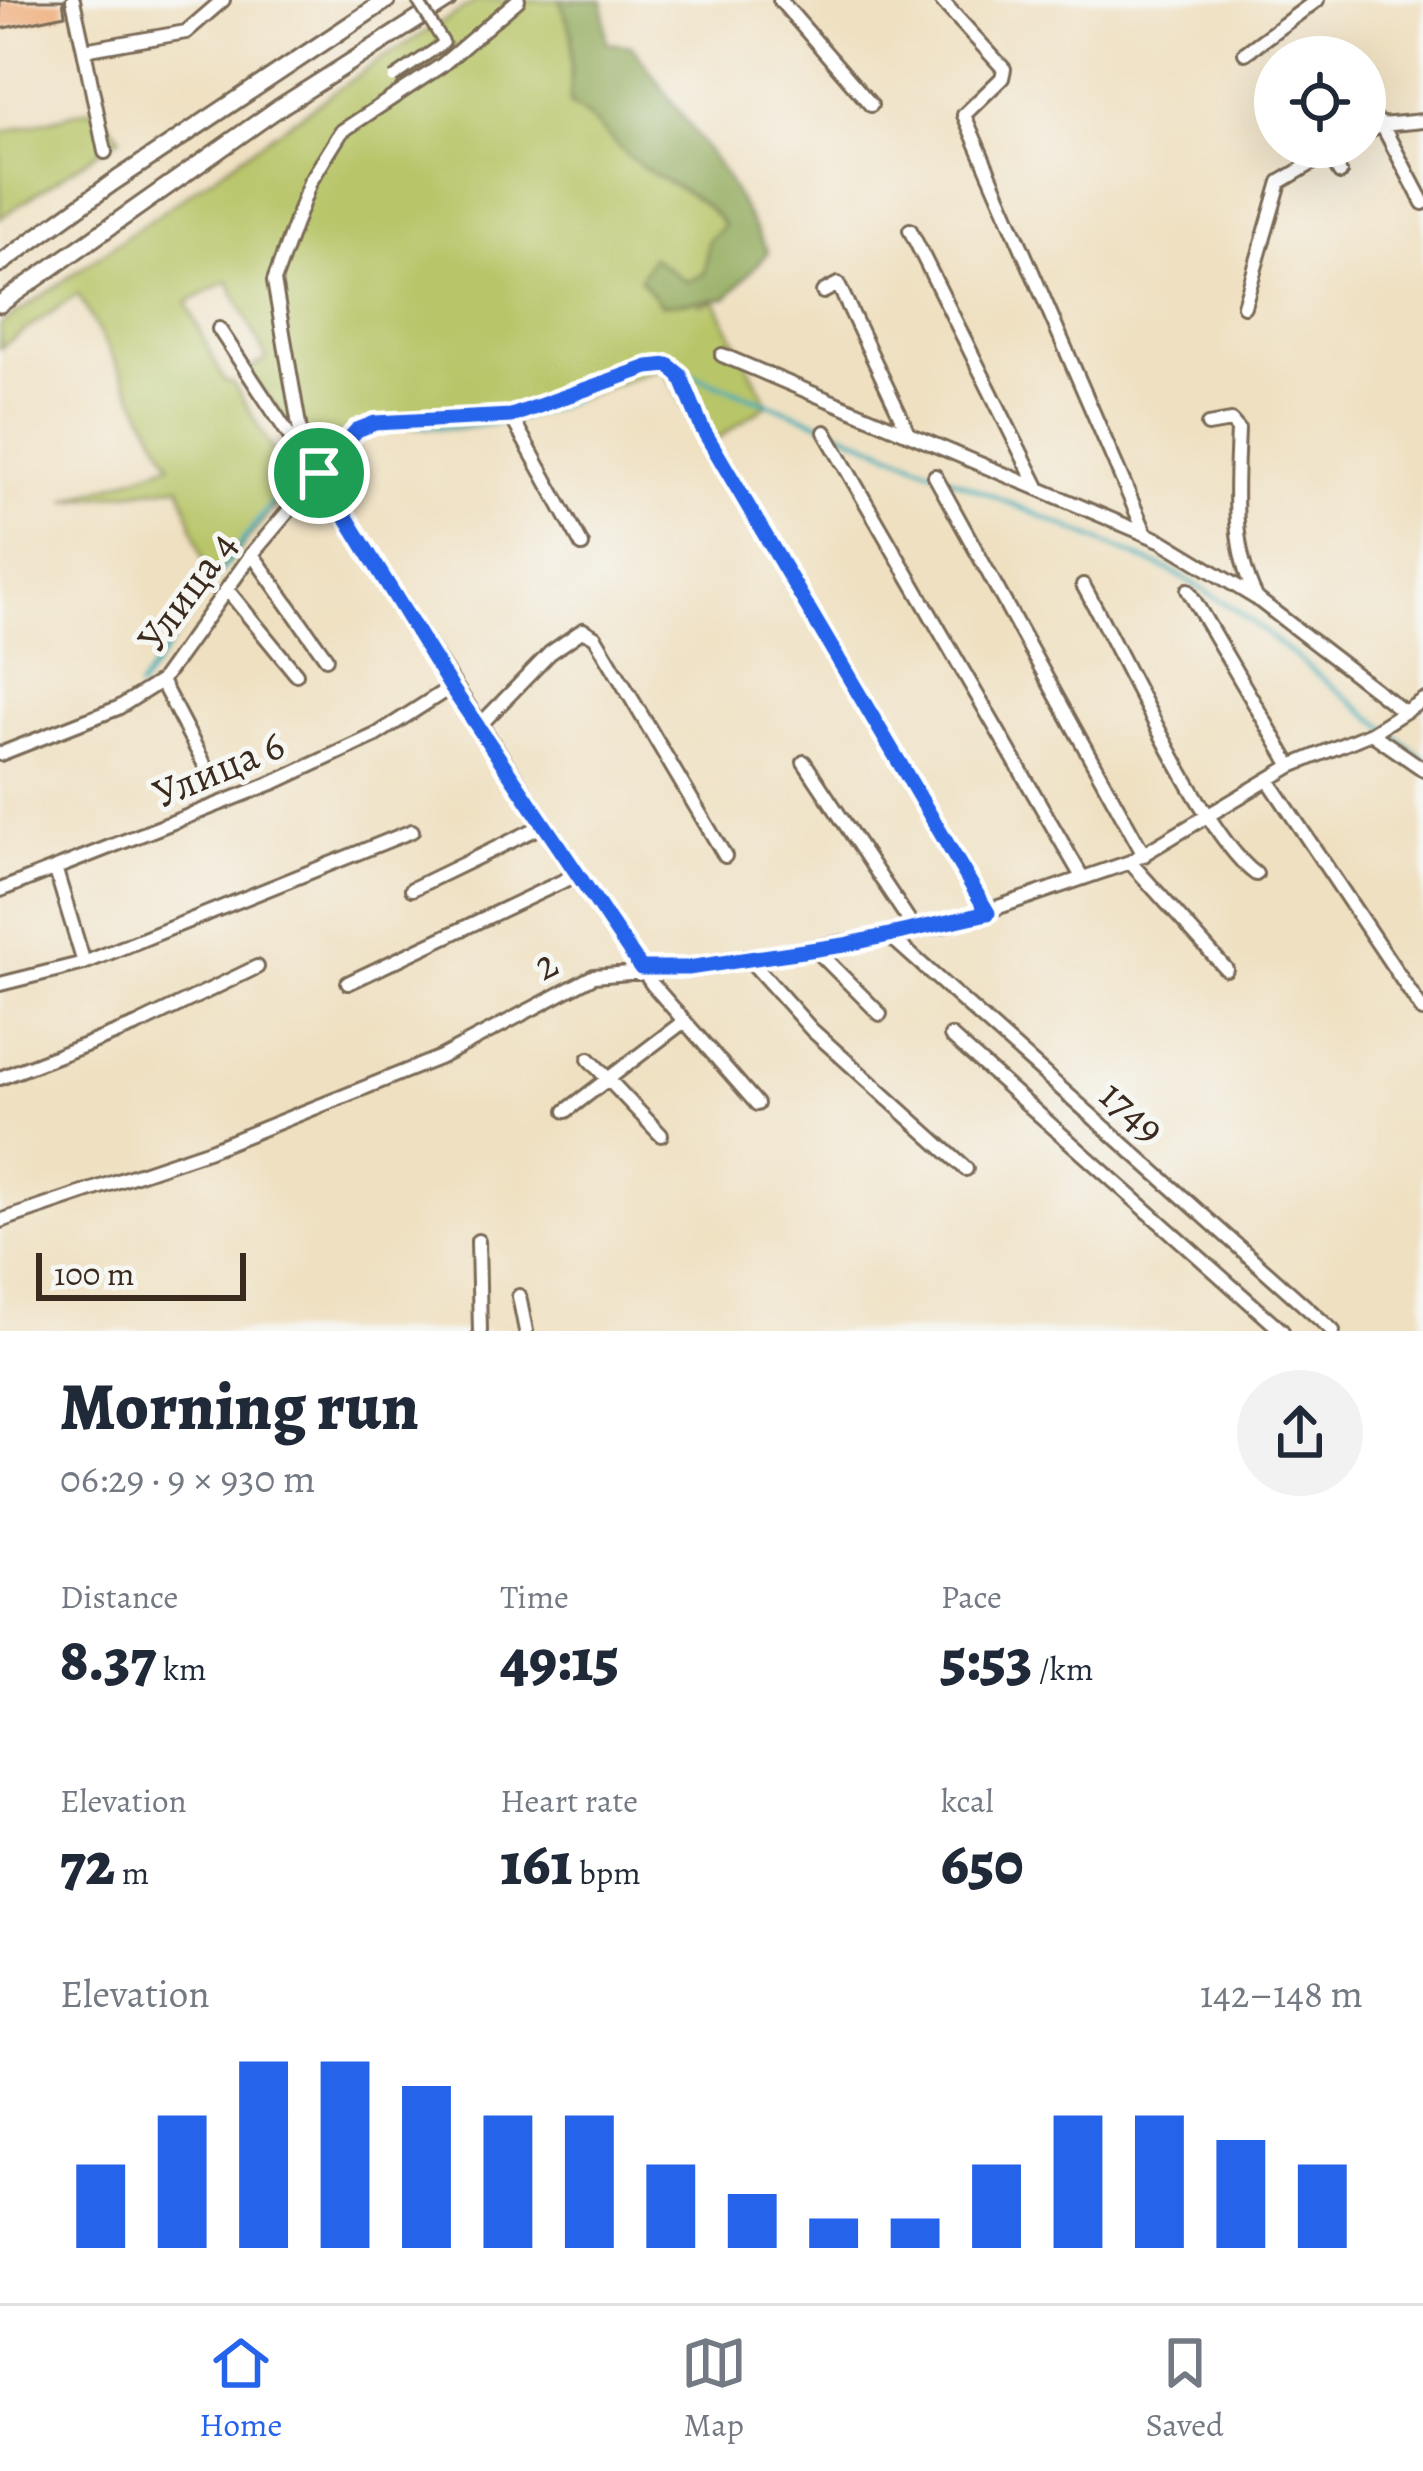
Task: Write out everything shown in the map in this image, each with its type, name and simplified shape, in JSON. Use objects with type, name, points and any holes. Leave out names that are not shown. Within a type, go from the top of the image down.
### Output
[{"type":"street","points":[[73,0],[106,152]]},
{"type":"street","points":[[84,50],[186,32],[223,0]]},
{"type":"street","points":[[0,264],[112,183],[387,0]]},
{"type":"street","points":[[393,78],[445,43],[417,0]]},
{"type":"street","points":[[0,304],[280,107],[448,0]]},
{"type":"street","points":[[303,449],[274,280],[310,182],[342,130],[442,65],[518,0]]},
{"type":"street","points":[[780,0],[871,105]]},
{"type":"street","points":[[941,0],[1004,70],[1002,78],[963,113],[1145,533]]},
{"type":"street","points":[[1245,53],[1317,0]]},
{"type":"street","points":[[1386,125],[1423,121]]},
{"type":"street","points":[[1386,133],[1423,203]]},
{"type":"street","points":[[1244,306],[1280,182],[1301,168]]},
{"type":"street","points":[[1338,168],[1340,173]]},
{"type":"street","points":[[910,230],[1040,490]]},
{"type":"street","points":[[823,292],[838,284],[910,435]]},
{"type":"street","points":[[219,328],[262,400],[319,473],[478,728],[641,968],[757,1104]]},
{"type":"street","points":[[722,355],[1145,533],[1256,598],[1402,711]]},
{"type":"street","name":"Улица 4","points":[[0,754],[118,708],[161,681],[229,592],[251,554],[357,430],[375,423],[511,416],[648,367],[668,365],[680,375],[713,448],[988,913]]},
{"type":"street","points":[[511,416],[581,545]]},
{"type":"street","points":[[1208,425],[1232,421],[1238,429],[1239,537],[1256,598]]},
{"type":"street","points":[[825,433],[1082,877]]},
{"type":"street","points":[[935,476],[1137,858],[1226,969]]},
{"type":"street","points":[[251,554],[326,658]]},
{"type":"street","points":[[1083,585],[1210,817],[1256,874]]},
{"type":"street","points":[[1188,590],[1291,766]]},
{"type":"street","points":[[229,592],[296,674]]},
{"type":"street","points":[[478,728],[550,652],[583,630],[595,637],[725,856]]},
{"type":"street","points":[[161,681],[211,777]]},
{"type":"street","name":"Улица 6","points":[[0,890],[56,871],[361,742],[451,687]]},
{"type":"street","name":"2","points":[[0,1221],[209,1150],[441,1057],[594,976],[641,968],[688,968],[891,937],[988,913],[1137,858],[1291,766],[1371,734],[1423,700]]},
{"type":"street","points":[[1371,734],[1423,769]]},
{"type":"street","points":[[804,762],[916,931]]},
{"type":"street","points":[[1269,781],[1423,1011]]},
{"type":"street","points":[[412,889],[544,825]]},
{"type":"street","points":[[0,984],[84,963],[412,830]]},
{"type":"street","points":[[56,871],[84,963]]},
{"type":"street","points":[[348,983],[578,874]]},
{"type":"street","name":"1749","points":[[891,937],[1333,1331]]},
{"type":"street","points":[[815,949],[880,1014]]},
{"type":"street","points":[[747,957],[812,1030],[966,1169]]},
{"type":"street","points":[[0,1078],[118,1034],[257,967]]},
{"type":"street","points":[[566,1111],[683,1022]]},
{"type":"street","points":[[951,1036],[1282,1331]]},
{"type":"street","points":[[589,1059],[661,1135]]},
{"type":"street","points":[[478,1241],[480,1331]]},
{"type":"street","points":[[519,1296],[526,1331]]},
{"type":"green space","points":[[478,0],[560,0],[572,34],[570,104],[638,164],[703,204],[725,226],[708,241],[705,273],[687,282],[671,270],[701,305],[715,301],[768,404],[707,446],[663,367],[514,421],[459,429],[361,425],[310,451],[247,371],[267,359],[228,281],[187,303],[224,381],[233,383],[293,484],[211,585],[180,486],[66,501],[171,464],[78,294],[0,348],[0,325],[383,58]]},
{"type":"green space","points":[[560,0],[603,0],[607,43],[632,46],[723,172],[768,252],[727,298],[661,305],[640,279],[652,257],[687,282],[705,273],[708,241],[724,225],[702,203],[638,164],[570,104],[572,34]]},
{"type":"green space","points":[[96,108],[121,137],[0,218],[0,133]]},
{"type":"building","points":[[0,0],[63,0],[65,15],[0,29]]},
{"type":"waterway","points":[[685,372],[820,423],[1171,571],[1235,609],[1423,758]]},
{"type":"waterway","points":[[420,426],[498,423],[572,400]]},
{"type":"waterway","points":[[138,689],[265,512],[322,451],[350,431]]},
{"type":"route","points":[[668,365],[680,375],[702,428],[988,913],[844,945],[688,968],[641,968],[451,687],[319,473],[357,430],[375,423],[511,416],[648,367],[668,365]]}]
